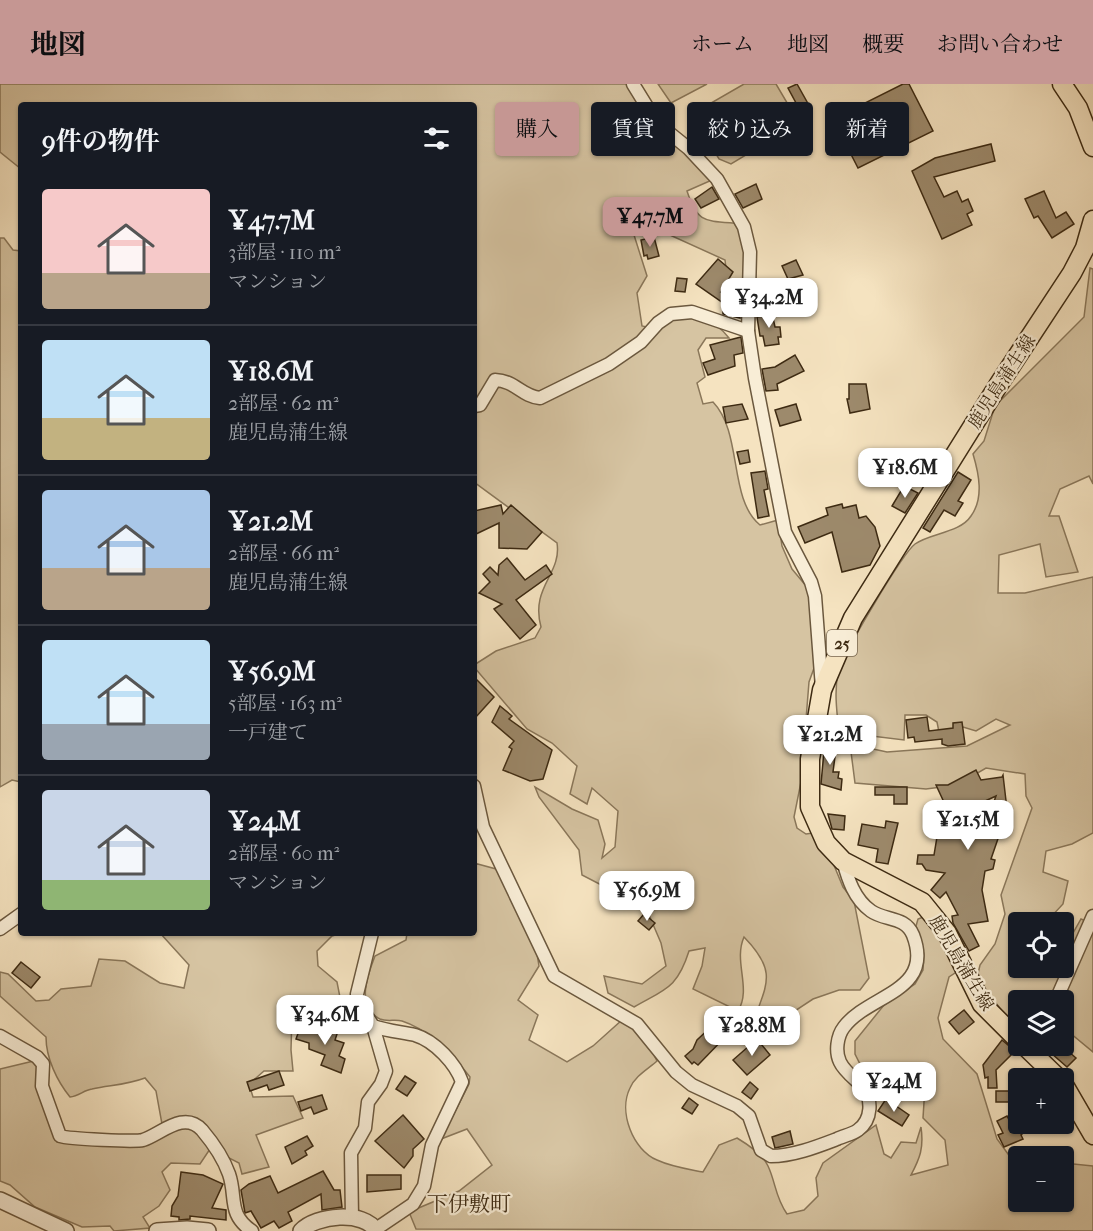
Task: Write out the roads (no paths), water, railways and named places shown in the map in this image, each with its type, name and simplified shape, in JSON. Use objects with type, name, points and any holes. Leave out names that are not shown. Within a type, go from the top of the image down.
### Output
[{"type":"main road","points":[[1062,84],[1078,108],[1093,147]]},
{"type":"main road","name":"鹿児島蒲生線","points":[[1008,1030],[982,1004],[947,933],[922,902],[843,861],[826,843],[810,807],[810,759],[822,690],[853,618],[999,384],[1072,273],[1085,248],[1093,220]]},
{"type":"main road","points":[[1035,1056],[1048,1068]]},
{"type":"main road","points":[[1074,1102],[1093,1135]]},
{"type":"street","points":[[633,84],[657,123],[688,148],[717,179],[744,228],[750,252],[748,331],[785,532],[811,582],[815,596],[822,690]]},
{"type":"street","points":[[477,406],[480,405],[495,380],[509,380],[530,397],[540,398],[609,364],[641,342],[658,323],[671,315],[692,312],[748,331]]},
{"type":"street","points":[[477,800],[483,827],[554,976],[637,1023],[676,1071],[692,1085],[737,1106],[749,1116],[761,1150],[771,1156],[792,1154],[858,1131],[869,1116],[869,1102],[864,1089],[840,1062],[837,1046],[844,1027],[880,998],[897,990],[912,978],[916,970],[913,935],[903,923],[873,913],[863,904],[847,878],[843,861]]},
{"type":"street","points":[[0,929],[18,916]]},
{"type":"street","points":[[1060,990],[1093,916]]},
{"type":"street","points":[[352,1218],[351,1153],[365,1128],[368,1102],[381,1084],[386,1071],[373,1026],[357,1000],[371,936]]},
{"type":"street","points":[[301,1231],[309,1223],[321,1219],[352,1218],[364,1220],[376,1230],[413,1204],[424,1186],[432,1145],[462,1082],[458,1070],[443,1055],[417,1036],[373,1026]]},
{"type":"street","points":[[0,1036],[38,1057],[43,1064],[42,1086],[60,1136],[142,1140],[169,1126],[185,1122],[199,1127],[217,1149],[230,1175],[232,1205],[241,1224],[252,1231]]},
{"type":"street","points":[[0,1200],[66,1231]]},
{"type":"street","points":[[157,1231],[187,1229],[208,1231]]},
{"type":"district","name":"下伊敷町","points":[[469,1204]]}]
